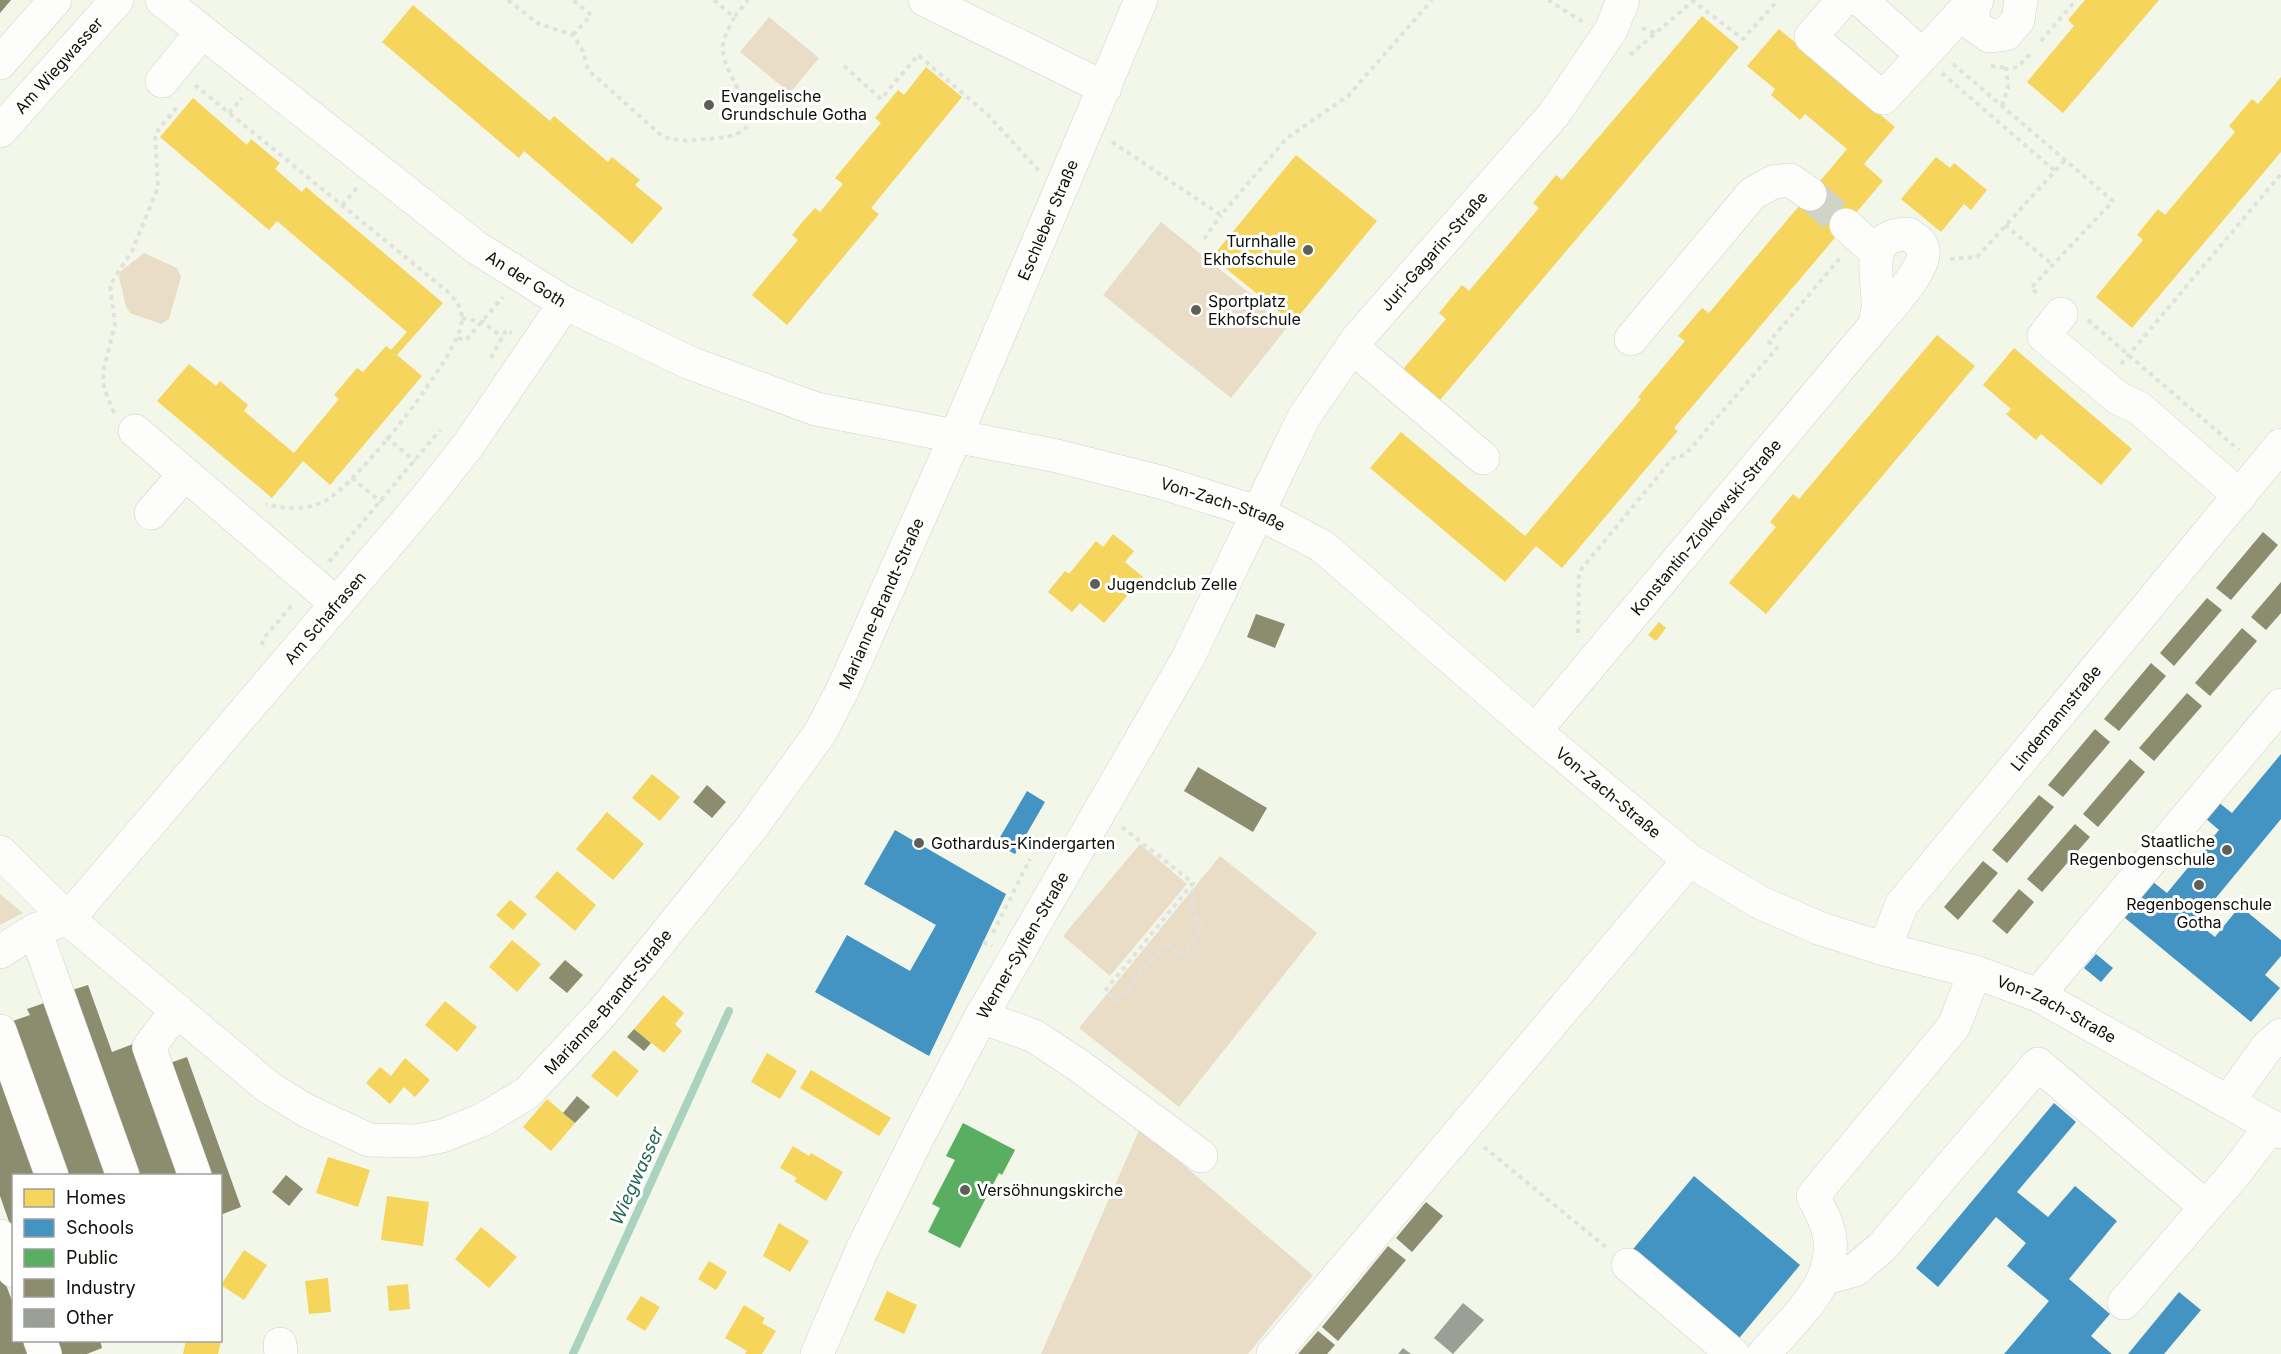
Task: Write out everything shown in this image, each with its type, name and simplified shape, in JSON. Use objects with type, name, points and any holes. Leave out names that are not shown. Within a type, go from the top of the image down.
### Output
[{"type":"street","points":[[0,63],[55,0]]},
{"type":"street","name":"Am Wiegwasser","points":[[0,130],[117,0]]},
{"type":"street","name":"An der Goth","points":[[162,0],[477,248],[565,303],[690,363],[816,409],[955,438]]},
{"type":"street","points":[[925,0],[1104,88]]},
{"type":"street","name":"Eschleber Straße","points":[[955,438],[1141,0]]},
{"type":"street","name":"Juri-Gagarin-Straße","points":[[1257,512],[1304,417],[1353,347],[1554,114],[1618,46],[1623,0]]},
{"type":"street","points":[[1843,0],[1811,37],[1883,98],[1931,57],[1976,0]]},
{"type":"street","points":[[1861,0],[1931,57]]},
{"type":"street","points":[[1976,0],[1974,25],[1989,36],[2006,34],[2018,20],[2021,0]]},
{"type":"street","points":[[180,86],[202,32]]},
{"type":"street","points":[[26,33],[60,63]]},
{"type":"street","points":[[1631,339],[1752,194],[1773,182],[1790,180],[1810,194]]},
{"type":"street","points":[[1875,325],[1879,303],[1875,268],[1862,240],[1908,234],[1917,239],[1924,249],[1923,261]]},
{"type":"street","name":"Konstantin-Ziolkowski-Straße","points":[[1535,731],[1875,325],[1923,261]]},
{"type":"street","name":"Am Schafrasen","points":[[68,919],[337,604],[462,453],[565,303]]},
{"type":"street","points":[[2065,306],[2044,336],[2118,398],[2139,408],[2240,496]]},
{"type":"street","points":[[1353,347],[1483,458]]},
{"type":"street","points":[[135,431],[337,604]]},
{"type":"street","name":"Von-Zach-Straße","points":[[955,438],[1057,456],[1160,482],[1257,512],[1322,546],[1535,731],[1689,860],[1761,903],[1819,928],[1884,950],[1975,972],[2038,995],[2276,1129]]},
{"type":"street","name":"Marianne-Brandt-Straße","points":[[68,919],[268,1087],[307,1111],[369,1140],[415,1141],[442,1136],[482,1120],[527,1093],[603,1012],[752,827],[820,733],[843,689],[955,438]]},
{"type":"street","name":"Lindemannstraße","points":[[1884,950],[1902,903],[2271,457]]},
{"type":"street","points":[[151,513],[185,474]]},
{"type":"street","name":"Werner-Sylten-Straße","points":[[817,1354],[863,1248],[981,1017],[1188,658],[1257,512]]},
{"type":"street","points":[[2038,995],[2281,705]]},
{"type":"street","points":[[0,852],[68,919],[35,930],[0,952]]},
{"type":"street","points":[[1273,1354],[1689,860]]},
{"type":"street","points":[[35,930],[122,1174]]},
{"type":"street","points":[[1764,1354],[1825,1278],[1831,1257],[1828,1227],[1813,1196],[1954,1026],[1975,972]]},
{"type":"street","points":[[177,1010],[149,1047],[194,1174]]},
{"type":"street","points":[[981,1017],[1034,1036],[1078,1065],[1201,1156]]},
{"type":"street","points":[[0,1031],[51,1174]]},
{"type":"street","points":[[2228,1102],[2267,1047],[2281,1035]]},
{"type":"street","points":[[1825,1278],[1855,1270],[1882,1247],[2038,1064],[2206,1207]]},
{"type":"street","points":[[2124,1303],[2276,1129]]},
{"type":"street","points":[[0,1236],[12,1266]]},
{"type":"street","points":[[1628,1266],[1733,1354]]},
{"type":"path","points":[[508,0],[537,23],[573,34],[583,51],[588,70],[662,136],[677,141],[734,136],[746,129],[750,118],[749,108],[738,92],[723,52],[724,40],[734,17],[748,0]]},
{"type":"path","points":[[573,0],[591,15],[573,34]]},
{"type":"path","points":[[714,0],[734,17]]},
{"type":"path","points":[[1204,239],[1221,215],[1287,138],[1348,96],[1432,0]]},
{"type":"path","points":[[1548,0],[1618,46],[1693,1],[1743,39],[1778,0]]},
{"type":"path","points":[[2040,42],[2076,0]]},
{"type":"path","points":[[2002,106],[2008,88],[2006,69],[2018,67],[2032,51]]},
{"type":"path","points":[[844,66],[881,99],[918,55],[988,115],[1059,194]]},
{"type":"path","points":[[1931,57],[2002,106],[2113,201],[2031,288]]},
{"type":"path","points":[[1931,57],[2055,171]]},
{"type":"path","points":[[135,431],[116,416],[104,387],[105,357],[116,325],[110,285],[136,242],[158,188],[155,134],[180,86],[447,291],[457,301],[462,318],[458,338],[434,378],[352,478],[325,501],[307,507],[286,509],[260,502]]},
{"type":"path","points":[[1089,127],[1221,215]]},
{"type":"path","points":[[1923,261],[1977,257],[2065,160]]},
{"type":"path","points":[[2103,386],[2281,174]]},
{"type":"path","points":[[2006,225],[2053,265]]},
{"type":"path","points":[[1584,673],[1576,621],[1580,572],[1673,458],[1685,455],[1777,348],[1769,342],[1849,247],[1862,240]]},
{"type":"path","points":[[458,338],[466,340],[521,276]]},
{"type":"path","points":[[2040,280],[2065,306],[2271,457]]},
{"type":"path","points":[[462,318],[483,322],[502,337]]},
{"type":"path","points":[[486,366],[506,330],[537,344]]},
{"type":"path","points":[[262,651],[263,639],[444,426]]},
{"type":"path","points":[[386,437],[415,461]]},
{"type":"path","points":[[352,478],[381,502]]},
{"type":"path","points":[[1100,811],[1193,883]]},
{"type":"path","points":[[1193,883],[1193,914],[1203,929],[1181,956],[1165,943],[1117,1001],[1105,991],[1193,883]]},
{"type":"path","points":[[1463,1129],[1628,1266]]},
{"type":"shaded area","points":[[769,17],[819,58],[790,93],[740,52]]},
{"type":"shaded area","name":"Sportplatz Ekhofschule","points":[[1161,222],[1289,325],[1231,398],[1103,295]]},
{"type":"shaded area","points":[[144,253],[177,268],[181,277],[169,319],[161,324],[130,313],[126,307],[119,277],[121,271]]},
{"type":"shaded area","points":[[1140,844],[1187,884],[1110,976],[1063,936]]},
{"type":"shaded area","points":[[1220,856],[1317,933],[1179,1107],[1079,1028]]},
{"type":"shaded area","points":[[0,894],[23,913],[0,925]]},
{"type":"shaded area","points":[[1140,1128],[1313,1275],[1248,1354],[1041,1354]]},
{"type":"building: Homes","points":[[2085,0],[2159,0],[2063,113],[2027,82],[2074,26],[2068,20]]},
{"type":"building: Homes","points":[[413,5],[550,121],[554,116],[608,162],[612,157],[640,180],[635,185],[663,208],[632,244],[524,151],[519,158],[382,42]]},
{"type":"building: Homes","points":[[1702,16],[1739,47],[1435,406],[1398,375],[1446,319],[1439,313],[1462,285],[1469,291],[1539,208],[1533,203],[1556,175],[1562,180]]},
{"type":"building: Homes","points":[[1779,29],[1895,127],[1864,164],[1883,181],[1674,428],[1678,431],[1562,568],[1536,546],[1505,582],[1370,468],[1401,432],[1525,536],[1641,399],[1638,397],[1685,341],[1678,336],[1702,308],[1709,313],[1847,149],[1805,114],[1800,120],[1771,95],[1775,89],[1747,66]]},
{"type":"building: Homes","points":[[926,67],[962,97],[871,208],[879,214],[787,325],[752,295],[798,240],[792,235],[804,220],[815,208],[820,212],[843,184],[835,178],[881,123],[875,118],[898,90],[904,95]]},
{"type":"building: Homes","points":[[2281,77],[2281,152],[2132,328],[2096,297],[2143,240],[2137,235],[2158,209],[2165,215],[2235,132],[2229,126],[2252,99],[2258,104]]},
{"type":"building: Homes","points":[[193,98],[247,145],[251,139],[280,163],[275,169],[302,192],[306,187],[443,303],[397,355],[422,376],[330,485],[303,461],[272,498],[157,401],[189,364],[216,386],[220,381],[248,405],[244,411],[294,453],[339,399],[334,395],[357,368],[363,372],[386,346],[391,350],[407,332],[277,221],[269,230],[160,137]]},
{"type":"building: Homes","name":"Turnhalle Ekhofschule","points":[[1296,155],[1377,221],[1293,323],[1212,257]]},
{"type":"building: Homes","points":[[1936,157],[1950,168],[1954,163],[1987,190],[1971,210],[1964,204],[1941,232],[1901,199]]},
{"type":"building: Homes","points":[[1937,335],[1975,366],[1766,614],[1729,583],[1776,527],[1770,522],[1793,494],[1799,499]]},
{"type":"building: Homes","points":[[2014,348],[2132,449],[2101,485],[2041,434],[2036,440],[2006,414],[2011,409],[1983,385]]},
{"type":"building: Homes","name":"Jugendclub Zelle","points":[[1113,534],[1134,551],[1125,562],[1143,577],[1104,623],[1080,603],[1072,612],[1048,592],[1065,571],[1069,574],[1096,541],[1103,547]]},
{"type":"building: Homes","points":[[1659,622],[1666,628],[1656,641],[1648,635]]},
{"type":"building: Homes","points":[[652,774],[680,797],[660,821],[632,798]]},
{"type":"building: Homes","points":[[607,812],[644,844],[613,880],[576,849]]},
{"type":"building: Homes","points":[[557,871],[596,905],[575,931],[535,897]]},
{"type":"building: Homes","points":[[510,900],[527,914],[513,930],[496,915]]},
{"type":"building: Homes","points":[[512,940],[541,964],[517,992],[489,967]]},
{"type":"building: Homes","points":[[663,995],[684,1013],[675,1024],[682,1031],[664,1053],[634,1029]]},
{"type":"building: Homes","points":[[445,1001],[477,1027],[457,1052],[425,1025]]},
{"type":"building: Homes","points":[[614,1050],[639,1071],[617,1097],[591,1076]]},
{"type":"building: Homes","points":[[767,1053],[797,1071],[780,1099],[751,1082]]},
{"type":"building: Homes","points":[[405,1058],[430,1080],[415,1097],[404,1087],[390,1104],[366,1083],[380,1067],[391,1076]]},
{"type":"building: Homes","points":[[811,1070],[891,1118],[879,1136],[800,1088]]},
{"type":"building: Homes","points":[[547,1099],[575,1123],[551,1151],[523,1127]]},
{"type":"building: Homes","points":[[793,1146],[809,1156],[811,1153],[843,1172],[826,1201],[794,1181],[797,1178],[780,1168]]},
{"type":"building: Homes","points":[[328,1157],[370,1170],[358,1207],[316,1193]]},
{"type":"building: Homes","points":[[387,1196],[429,1202],[423,1246],[381,1240]]},
{"type":"building: Homes","points":[[779,1223],[809,1241],[790,1272],[763,1256]]},
{"type":"building: Homes","points":[[481,1227],[517,1257],[489,1288],[455,1259]]},
{"type":"building: Homes","points":[[244,1250],[267,1265],[244,1300],[222,1283]]},
{"type":"building: Homes","points":[[709,1261],[727,1272],[716,1290],[698,1279]]},
{"type":"building: Homes","points":[[328,1278],[331,1312],[309,1314],[305,1281]]},
{"type":"building: Homes","points":[[408,1284],[410,1309],[389,1311],[387,1286]]},
{"type":"building: Homes","points":[[887,1291],[917,1305],[904,1334],[874,1320]]},
{"type":"building: Homes","points":[[641,1296],[660,1307],[645,1331],[626,1319]]},
{"type":"building: Homes","points":[[744,1305],[765,1318],[762,1323],[776,1331],[762,1354],[745,1354],[747,1351],[725,1338]]},
{"type":"building: Homes","points":[[186,1342],[221,1342],[218,1354],[183,1354]]},
{"type":"building: Schools","name":"Regenbogenschule Gotha","points":[[2281,754],[2281,819],[2196,922],[2215,937],[2240,906],[2281,940],[2281,956],[2265,975],[2280,988],[2251,1022],[2119,913],[2148,878],[2167,893],[2219,830],[2205,818],[2218,802],[2232,813]]},
{"type":"building: Schools","points":[[1027,791],[1045,802],[1015,854],[996,844]]},
{"type":"building: Schools","points":[[895,830],[1006,894],[929,1056],[815,992],[847,935],[910,971],[936,925],[864,884]]},
{"type":"building: Schools","points":[[2096,954],[2113,968],[2101,982],[2084,968]]},
{"type":"building: Schools","points":[[2054,1103],[2076,1122],[2017,1192],[2048,1217],[2075,1186],[2117,1221],[2069,1279],[2110,1314],[2091,1336],[2112,1354],[2004,1354],[2049,1301],[2007,1266],[2026,1243],[1996,1217],[1938,1287],[1916,1268]]},
{"type":"building: Schools","points":[[1694,1176],[1800,1265],[1735,1343],[1629,1254]]},
{"type":"building: Schools","points":[[2179,1292],[2201,1310],[2164,1354],[2128,1354]]},
{"type":"building: Public","name":"Versöhnungskirche","points":[[963,1123],[1015,1150],[1002,1175],[999,1173],[960,1248],[928,1232],[940,1208],[932,1204],[955,1160],[946,1156]]},
{"type":"building: Industry","points":[[0,0],[11,0],[0,13]]},
{"type":"building: Industry","points":[[2263,532],[2278,545],[2231,600],[2216,588]]},
{"type":"building: Industry","points":[[2281,582],[2281,613],[2266,630],[2251,617]]},
{"type":"building: Industry","points":[[2207,598],[2222,610],[2174,666],[2160,653]]},
{"type":"building: Industry","points":[[1256,614],[1285,624],[1275,648],[1247,637]]},
{"type":"building: Industry","points":[[2242,628],[2257,641],[2210,696],[2195,683]]},
{"type":"building: Industry","points":[[2151,663],[2166,676],[2119,731],[2104,719]]},
{"type":"building: Industry","points":[[2187,693],[2202,706],[2154,761],[2139,748]]},
{"type":"building: Industry","points":[[2095,729],[2110,742],[2063,797],[2048,785]]},
{"type":"building: Industry","points":[[2130,759],[2145,772],[2098,827],[2083,814]]},
{"type":"building: Industry","points":[[1198,767],[1267,808],[1253,832],[1184,791]]},
{"type":"building: Industry","points":[[707,785],[726,802],[712,818],[693,802]]},
{"type":"building: Industry","points":[[2039,795],[2054,807],[2007,863],[1992,850]]},
{"type":"building: Industry","points":[[2075,824],[2090,837],[2042,892],[2027,879]]},
{"type":"building: Industry","points":[[1983,861],[1998,873],[1958,920],[1944,907]]},
{"type":"building: Industry","points":[[2019,889],[2034,902],[2007,934],[1992,921]]},
{"type":"building: Industry","points":[[565,960],[583,975],[567,993],[549,978]]},
{"type":"building: Industry","points":[[88,985],[112,1052],[133,1044],[179,1174],[134,1174],[69,991]]},
{"type":"building: Industry","points":[[50,1001],[112,1174],[61,1174],[7,1023],[30,1015],[27,1009]]},
{"type":"building: Industry","points":[[634,1029],[651,1043],[644,1051],[627,1037]]},
{"type":"building: Industry","points":[[187,1057],[241,1207],[222,1214],[222,1174],[206,1174],[167,1064]]},
{"type":"building: Industry","points":[[0,1064],[39,1174],[12,1174],[12,1230],[0,1196]]},
{"type":"building: Industry","points":[[577,1096],[590,1107],[575,1123],[563,1113]]},
{"type":"building: Industry","points":[[286,1175],[303,1189],[289,1206],[272,1192]]},
{"type":"building: Industry","points":[[1426,1202],[1443,1216],[1412,1252],[1396,1238]]},
{"type":"building: Industry","points":[[1388,1246],[1406,1260],[1338,1341],[1322,1327]]},
{"type":"building: Industry","points":[[0,1269],[12,1301],[12,1342],[27,1342],[31,1354],[0,1354]]},
{"type":"building: Industry","points":[[1318,1331],[1335,1345],[1327,1354],[1298,1354]]},
{"type":"building: Industry","points":[[53,1342],[100,1342],[102,1348],[87,1354],[57,1354]]},
{"type":"building: Other","points":[[1463,1303],[1484,1320],[1453,1354],[1434,1338]]},
{"type":"building: Other","points":[[1403,1348],[1411,1354],[1398,1354]]},
{"type":"waterway","name":"Wiegwasser","points":[[573,1354],[729,1011]]},
{"type":"tunnel","points":[[1810,194],[1846,225]]},
{"type":"place","name":"Evangelische Grundschule Gotha","points":[[709,105]]},
{"type":"place","name":"Turnhalle Ekhofschule","points":[[1308,250]]},
{"type":"place","name":"Sportplatz Ekhofschule","points":[[1196,310]]},
{"type":"place","name":"Jugendclub Zelle","points":[[1095,584]]},
{"type":"place","name":"Gothardus-Kindergarten","points":[[919,843]]},
{"type":"place","name":"Staatliche Regenbogenschule","points":[[2227,850]]},
{"type":"place","name":"Regenbogenschule Gotha","points":[[2199,885]]},
{"type":"place","name":"Versöhnungskirche","points":[[965,1190]]}]
